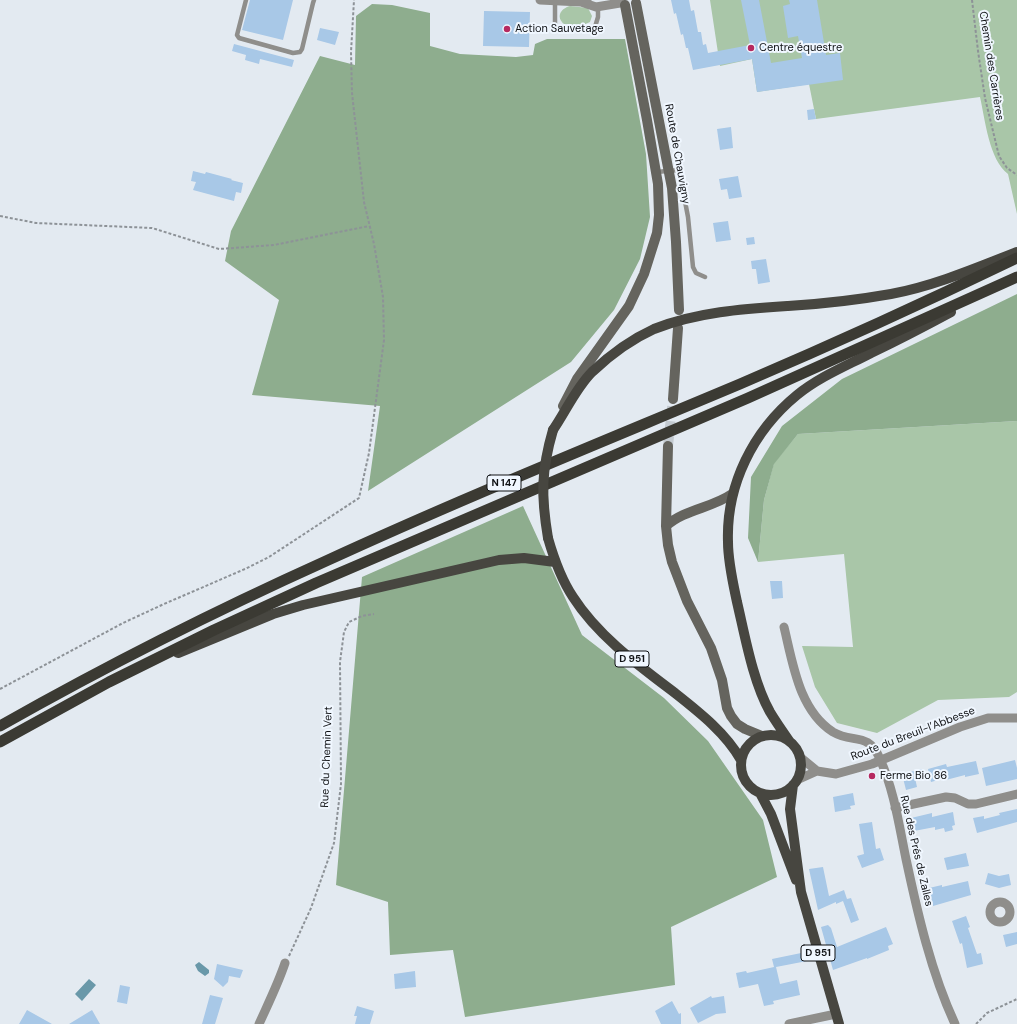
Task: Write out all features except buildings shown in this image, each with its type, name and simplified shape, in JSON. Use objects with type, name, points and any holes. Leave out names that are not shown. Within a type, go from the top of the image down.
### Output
[{"type":"highway","name":"N 147","points":[[0,726],[51,697],[144,648],[326,561],[427,516],[826,346],[936,297],[1017,258]]},
{"type":"highway","name":"N 147","points":[[0,742],[109,682],[214,630],[316,583],[748,398],[1017,277]]},
{"type":"main road","points":[[620,3],[631,5],[637,1]]},
{"type":"main road","name":"Route de Chauvigny","points":[[637,1],[674,170],[674,213],[679,310]]},
{"type":"main road","name":"D 951","points":[[620,3],[646,115],[656,172],[659,215],[657,233],[644,274],[629,306],[577,379],[557,417],[547,451],[543,476],[543,508],[548,538],[555,562],[573,597],[597,627],[628,656],[702,716],[728,742],[741,760]]},
{"type":"main road","points":[[553,430],[578,390],[592,373],[634,340],[654,330],[685,319],[710,313],[856,299],[919,288],[1017,252]]},
{"type":"main road","points":[[790,742],[777,735],[762,736],[748,745],[743,752],[741,770],[744,780],[751,788],[760,793],[778,795],[786,791],[795,783],[800,773],[801,765],[800,757],[796,749],[770,712],[760,690],[746,640],[730,567],[728,525],[732,494],[741,469],[755,442],[775,416],[798,394],[826,375],[897,341],[1017,277]]},
{"type":"main road","points":[[673,399],[678,328]]},
{"type":"main road","points":[[668,446],[666,526],[668,545],[678,580],[711,648],[722,680],[727,708],[731,716],[745,729],[762,736]]},
{"type":"main road","points":[[666,526],[674,518],[716,503],[732,494]]},
{"type":"main road","points":[[109,682],[272,614],[303,605],[499,560],[524,558],[555,562]]},
{"type":"main road","name":"D 951","points":[[795,783],[790,809],[801,892]]},
{"type":"main road","name":"D 951","points":[[760,793],[771,814],[801,892],[838,1019]]},
{"type":"street","points":[[540,0],[584,1],[598,7],[620,3]]},
{"type":"street","name":"Rue des Prés de Zalles","points":[[784,627],[795,673],[811,710],[834,732],[870,743],[877,751],[881,760],[895,808],[920,922],[934,969],[955,1024]]},
{"type":"street","name":"Route du Breuil-l’Abbesse","points":[[817,771],[836,774],[846,772],[881,760],[960,727],[988,718],[1017,718]]},
{"type":"street","points":[[795,783],[817,771],[800,757]]},
{"type":"street","points":[[895,808],[946,797],[956,798],[968,804],[976,804],[1017,794]]},
{"type":"street","points":[[259,1024],[280,980],[285,963]]},
{"type":"street","points":[[789,1024],[838,1019]]},
{"type":"lane","points":[[246,0],[237,35],[239,38],[293,53],[300,52],[302,50],[314,0]]},
{"type":"lane","points":[[555,1],[555,25],[558,30],[590,30],[595,27],[598,17],[598,7]]},
{"type":"lane","points":[[678,161],[674,170],[688,217],[693,267],[696,273],[705,277]]},
{"type":"lane","points":[[656,172],[674,170]]},
{"type":"path","points":[[0,689],[123,624],[270,557],[358,498],[369,453],[384,340],[383,297],[364,202],[352,93],[351,52],[354,0]]},
{"type":"path","name":"Chemin des Carrières","points":[[972,0],[985,98],[998,156],[1007,168],[1017,175]]},
{"type":"path","points":[[0,216],[36,223],[152,228],[220,249],[274,245],[369,226]]},
{"type":"path","name":"Rue du Chemin Vert","points":[[285,963],[311,908],[334,843],[340,784],[340,662],[344,632],[349,622],[362,616],[374,614]]},
{"type":"path","points":[[976,1024],[987,1013],[1017,999]]},
{"type":"green space","points":[[710,0],[1017,0],[1017,214],[1008,174],[996,159],[992,149],[980,97],[816,119],[809,84],[757,92],[752,59],[720,66]]},
{"type":"green space","points":[[372,4],[392,5],[430,13],[430,46],[460,54],[516,57],[533,55],[535,44],[547,39],[625,39],[646,154],[650,217],[640,259],[614,310],[571,362],[368,491],[380,406],[252,395],[279,300],[225,261],[231,231],[320,56],[355,65],[356,16]]},
{"type":"green space","points":[[570,6],[588,8],[592,16],[590,22],[581,26],[564,24],[560,19],[560,14],[564,9]]},
{"type":"green space","points":[[1017,294],[1017,421],[798,434],[774,464],[764,500],[758,562],[748,538],[751,477],[782,426],[842,379]]},
{"type":"green space","points":[[1017,421],[1017,692],[1009,697],[938,700],[877,733],[837,723],[815,687],[802,646],[853,647],[844,554],[758,562],[764,500],[774,463],[798,434]]},
{"type":"green space","points":[[523,506],[582,635],[664,698],[708,741],[763,820],[777,877],[671,927],[675,985],[465,1017],[453,950],[390,955],[388,902],[336,885],[362,577]]},
{"type":"water","points":[[199,962],[209,970],[209,973],[205,976],[198,971],[195,965]]},
{"type":"water","points":[[89,979],[96,985],[82,1001],[75,994]]},
{"type":"tunnel","points":[[668,446],[673,399]]},
{"type":"place","name":"Action Sauvetage","points":[[507,29]]},
{"type":"place","name":"Centre équestre","points":[[751,48]]},
{"type":"place","name":"Ferme Bio 86","points":[[872,776]]}]
